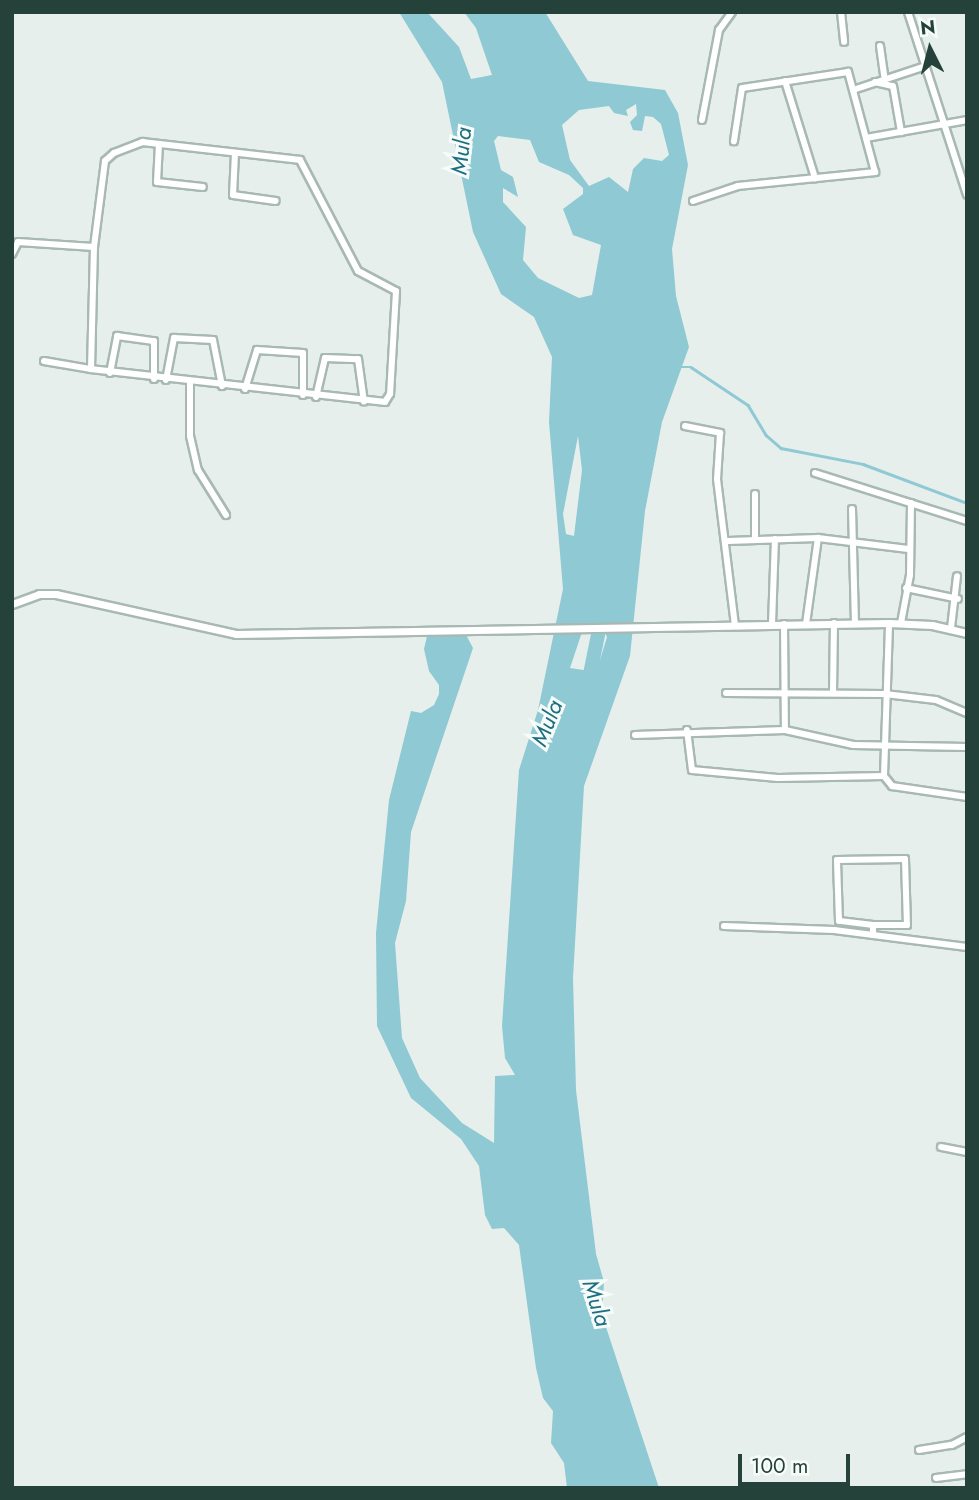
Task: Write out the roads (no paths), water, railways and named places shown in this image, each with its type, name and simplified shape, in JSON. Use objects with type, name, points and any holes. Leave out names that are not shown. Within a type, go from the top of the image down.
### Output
[{"type":"street","points":[[702,120],[719,30],[732,12]]},
{"type":"street","points":[[841,12],[844,42]]},
{"type":"street","points":[[908,12],[967,195]]},
{"type":"street","points":[[880,46],[884,76]]},
{"type":"street","points":[[853,90],[884,76],[926,66]]},
{"type":"street","points":[[692,201],[738,186],[875,172],[848,72],[742,88],[734,141]]},
{"type":"street","points":[[785,81],[815,178]]},
{"type":"street","points":[[873,81],[893,86],[901,132]]},
{"type":"street","points":[[866,138],[967,120]]},
{"type":"street","points":[[159,144],[157,182],[203,187]]},
{"type":"street","points":[[44,362],[154,379],[385,402],[390,394],[396,291],[358,271],[300,160],[159,144],[130,146],[105,161],[94,247],[91,369]]},
{"type":"street","points":[[235,153],[233,195],[276,201]]},
{"type":"street","points":[[12,254],[19,242],[94,247]]},
{"type":"street","points":[[110,373],[117,336],[154,341],[154,379]]},
{"type":"street","points":[[166,380],[174,338],[213,340],[222,386]]},
{"type":"street","points":[[245,389],[257,350],[303,353],[303,395]]},
{"type":"street","points":[[316,397],[325,358],[358,359],[364,402]]},
{"type":"street","points":[[190,383],[190,436],[198,470],[226,515]]},
{"type":"street","points":[[685,426],[720,433],[717,479],[728,541],[736,625]]},
{"type":"street","points":[[815,473],[967,522]]},
{"type":"street","points":[[755,494],[755,539]]},
{"type":"street","points":[[901,623],[911,503]]},
{"type":"street","points":[[852,509],[855,623]]},
{"type":"street","points":[[728,541],[818,538],[908,549]]},
{"type":"street","points":[[806,624],[818,538]]},
{"type":"street","points":[[772,624],[775,539]]},
{"type":"street","points":[[951,628],[958,599],[957,576]]},
{"type":"street","points":[[906,588],[958,599]]},
{"type":"street","points":[[12,604],[39,594],[56,594],[236,634],[855,623],[901,623],[951,628],[967,633]]},
{"type":"street","points":[[888,623],[884,776],[892,786],[967,796]]},
{"type":"street","points":[[785,624],[785,730]]},
{"type":"street","points":[[833,693],[834,624]]},
{"type":"street","points":[[726,694],[885,694],[936,700],[967,713]]},
{"type":"street","points":[[687,730],[692,770],[778,778],[884,776]]},
{"type":"street","points":[[635,735],[687,730],[785,730],[853,745],[967,747]]},
{"type":"street","points":[[905,859],[907,925],[873,925],[839,921],[837,860],[905,859]]},
{"type":"street","points":[[873,925],[873,935]]},
{"type":"street","points":[[724,926],[873,935],[967,947]]},
{"type":"street","points":[[941,1147],[967,1152]]},
{"type":"street","points":[[919,1450],[952,1445],[967,1437]]},
{"type":"street","points":[[936,1478],[967,1474]]},
{"type":"water","points":[[399,12],[427,12],[459,47],[471,79],[492,75],[476,28],[464,12],[545,12],[588,81],[665,90],[678,113],[688,165],[672,249],[676,296],[689,347],[662,422],[645,511],[630,656],[584,786],[573,978],[576,1090],[596,1254],[604,1282],[602,1315],[659,1488],[567,1488],[564,1463],[551,1443],[553,1411],[543,1398],[536,1368],[519,1245],[504,1228],[492,1229],[485,1215],[479,1166],[461,1139],[411,1098],[377,1026],[376,933],[389,800],[411,711],[421,713],[434,705],[439,694],[439,685],[429,671],[424,649],[428,632],[464,631],[473,648],[411,832],[406,901],[395,943],[402,1038],[420,1078],[462,1123],[494,1143],[495,1076],[515,1075],[505,1058],[502,1026],[519,770],[538,710],[563,589],[549,422],[552,357],[534,317],[501,294],[473,232],[442,82]],"holes":[[[636,104],[637,115],[630,122],[633,130],[642,131],[645,116],[653,117],[661,124],[669,155],[662,161],[644,158],[633,169],[628,192],[609,177],[589,186],[570,160],[562,125],[579,110],[609,106],[614,113],[628,116],[626,110]],[[498,136],[530,140],[539,162],[569,175],[583,188],[583,194],[563,209],[573,235],[601,245],[592,295],[579,298],[538,278],[523,260],[526,227],[503,202],[503,188],[518,197],[513,177],[501,170],[494,141]],[[578,436],[582,470],[574,536],[566,534],[563,514]],[[601,625],[607,637],[600,660],[590,671],[570,668],[584,626]]]},
{"type":"waterway","points":[[680,367],[691,367],[748,405],[766,435],[781,448],[863,464],[967,503]]},
{"type":"waterway","name":"Mula","points":[[588,684],[602,615]]}]
